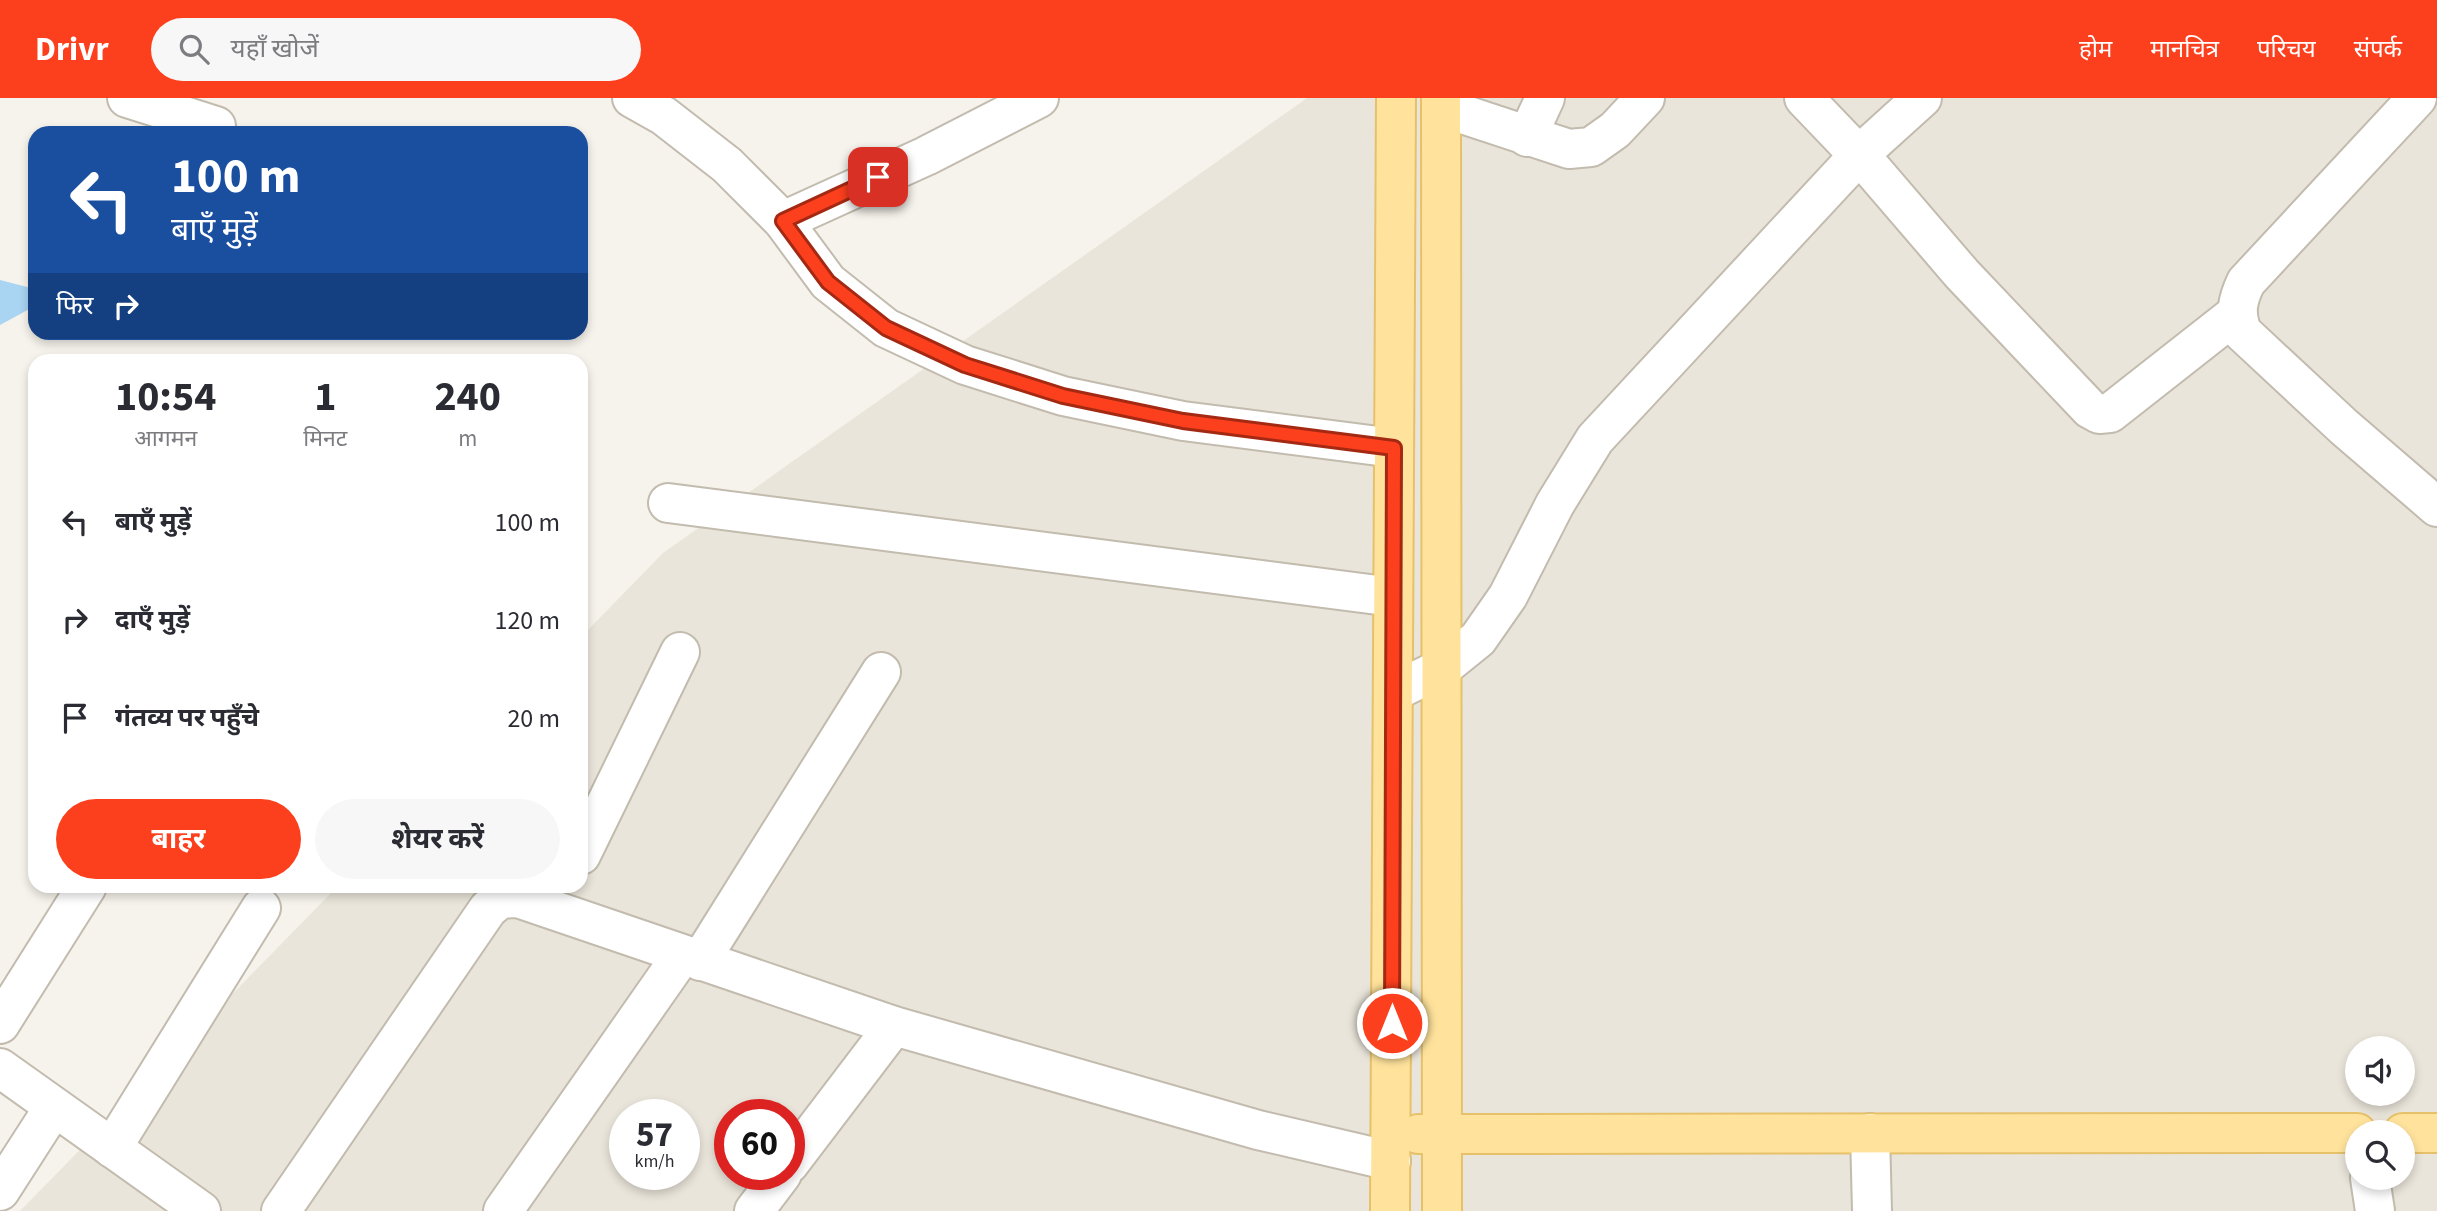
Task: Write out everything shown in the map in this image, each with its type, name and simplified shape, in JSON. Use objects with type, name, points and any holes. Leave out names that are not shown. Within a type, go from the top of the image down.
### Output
[{"type":"main road","points":[[1390,1211],[1396,98]]},
{"type":"main road","points":[[1441,103],[1442,1211]]},
{"type":"main road","points":[[1391,1148],[1443,1134],[2345,1133]]},
{"type":"main road","points":[[2415,1133],[2437,1133]]},
{"type":"street","points":[[127,98],[216,126]]},
{"type":"street","points":[[632,98],[664,116],[727,165],[783,221],[828,282],[886,328],[965,365],[1063,396],[1183,421],[1394,448]]},
{"type":"street","points":[[783,221],[926,156],[1039,98]]},
{"type":"street","points":[[1527,137],[1545,98]]},
{"type":"street","points":[[1441,103],[1527,137],[1569,149],[1591,148],[1615,130],[1645,98]]},
{"type":"street","points":[[1804,98],[1871,169],[1962,274],[2090,409],[2099,414],[2109,413],[2236,314]]},
{"type":"street","points":[[1393,692],[1442,668],[1478,639],[1508,596],[1555,504],[1595,439],[1871,169],[1922,98]]},
{"type":"street","points":[[2417,98],[2246,282],[2239,297],[2236,314],[2242,332],[2344,427],[2437,507]]},
{"type":"street","points":[[668,503],[1394,597]]},
{"type":"street","points":[[588,841],[680,652]]},
{"type":"street","points":[[503,1211],[691,958],[881,672]]},
{"type":"street","points":[[0,1024],[82,893]]},
{"type":"street","points":[[281,1211],[488,909],[500,899],[561,897],[691,958],[894,1026],[1245,1126],[1391,1148]]},
{"type":"street","points":[[113,1148],[261,908]]},
{"type":"street","points":[[805,1143],[894,1026]]},
{"type":"street","points":[[0,1068],[201,1211]]},
{"type":"street","points":[[0,1191],[54,1107]]},
{"type":"street","points":[[1870,1133],[1872,1211]]},
{"type":"street","points":[[754,1211],[770,1190]]},
{"type":"street","points":[[2372,1190],[2375,1211]]},
{"type":"shaded area","points":[[1307,98],[2437,98],[2437,1211],[20,1211],[331,893],[588,893],[588,630],[663,553]]},
{"type":"water","points":[[0,280],[28,287],[28,310],[0,325]]},
{"type":"route","points":[[878,177],[783,221],[828,282],[886,328],[965,365],[1063,396],[1183,421],[1394,448],[1392,1023]]}]
